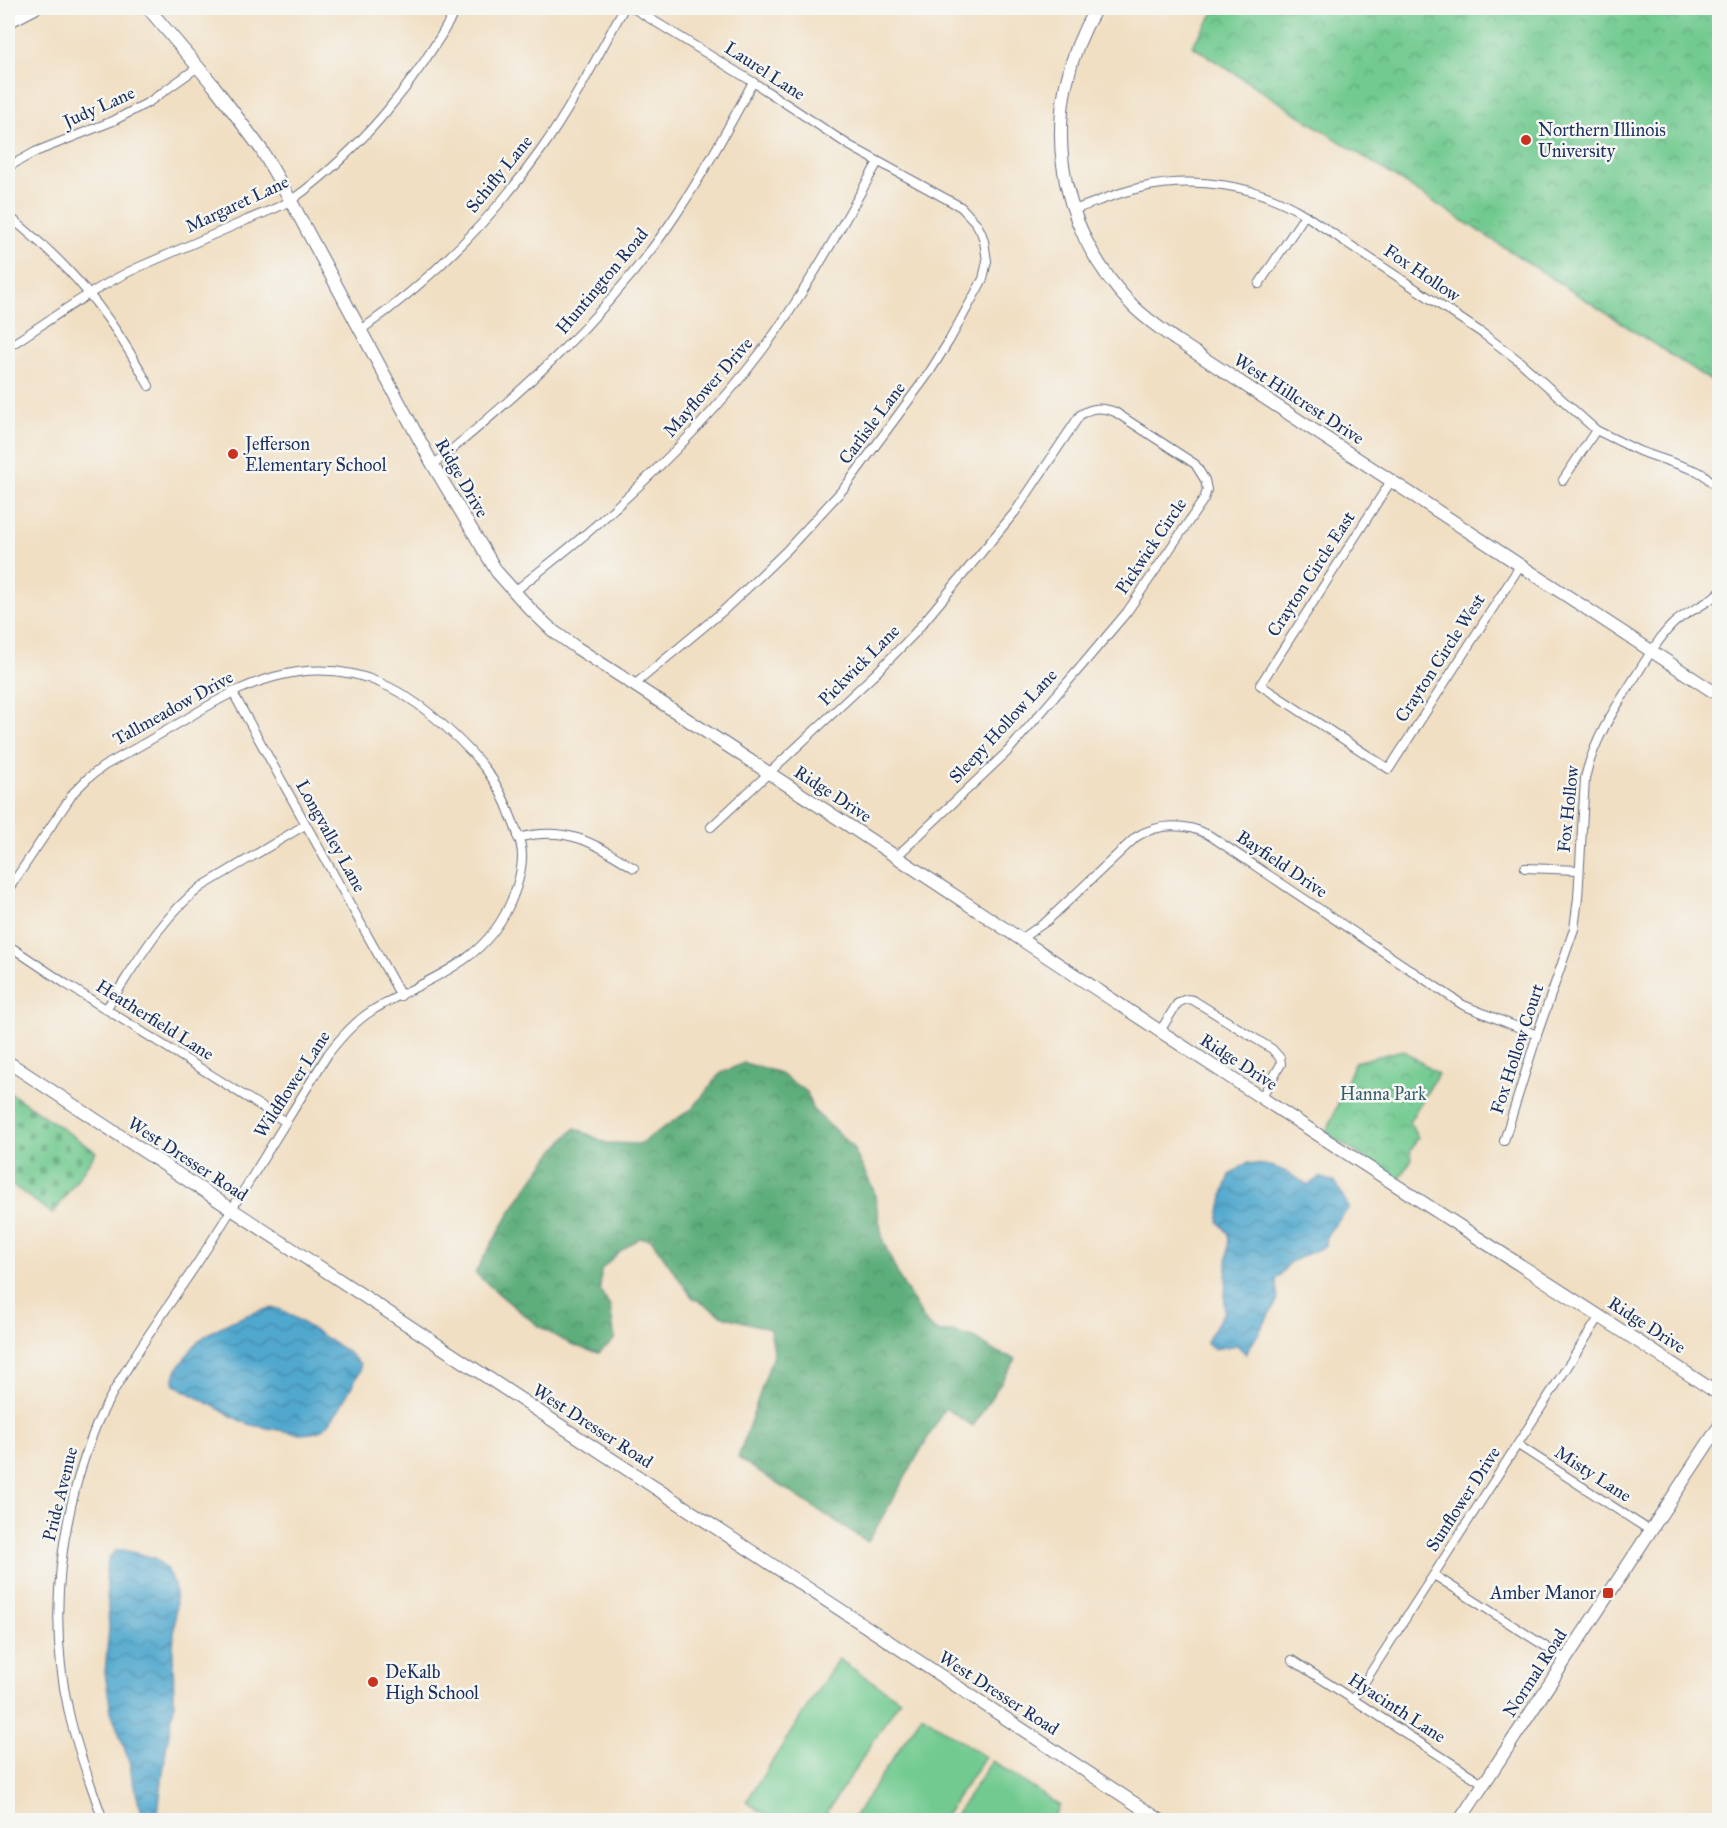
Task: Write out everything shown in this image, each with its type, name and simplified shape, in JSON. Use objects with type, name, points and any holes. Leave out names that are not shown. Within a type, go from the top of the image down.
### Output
[{"type":"street","points":[[8,22],[35,8]]},
{"type":"street","name":"Ridge Drive","points":[[148,8],[198,67],[261,149],[433,465],[497,572],[514,592],[563,639],[897,856],[1261,1098],[1719,1395]]},
{"type":"street","name":"Margaret Lane","points":[[8,347],[90,294],[137,268],[291,201],[329,170],[382,116],[434,46],[457,8]]},
{"type":"street","name":"Schifly Lane","points":[[361,330],[402,300],[435,271],[489,215],[519,179],[573,100],[624,8]]},
{"type":"street","name":"Laurel Lane","points":[[633,8],[878,162]]},
{"type":"street","name":"West Hillcrest Drive","points":[[1096,8],[1088,21],[1073,59],[1065,89],[1061,117],[1061,145],[1064,180],[1073,210],[1082,232],[1110,280],[1141,314],[1176,340],[1719,696]]},
{"type":"street","name":"Judy Lane","points":[[8,167],[35,152],[131,111],[165,92],[198,67]]},
{"type":"street","name":"Huntington Road","points":[[433,465],[555,360],[585,330],[636,270],[688,197],[753,82]]},
{"type":"street","name":"Mayflower Drive","points":[[514,592],[604,519],[686,440],[710,413],[789,313],[878,162]]},
{"type":"street","name":"Carlisle Lane","points":[[634,685],[723,611],[787,550],[845,487],[929,374],[983,279],[987,261],[984,241],[969,214],[950,200],[878,162]]},
{"type":"street","name":"Fox Hollow","points":[[1073,210],[1137,189],[1161,184],[1224,185],[1280,201],[1305,215],[1482,333],[1518,360],[1596,429],[1640,451],[1696,471],[1719,489]]},
{"type":"street","points":[[8,214],[65,266],[90,294],[118,332],[149,386]]},
{"type":"street","points":[[1259,284],[1305,215]]},
{"type":"street","name":"Pickwick Circle","points":[[1016,512],[1080,416],[1089,410],[1105,408],[1115,412],[1196,464],[1205,480],[1207,490],[1204,499],[1126,612]]},
{"type":"street","points":[[1563,480],[1596,429]]},
{"type":"street","name":"Crayton Circle East","points":[[1389,769],[1260,685],[1391,481]]},
{"type":"street","name":"Pickwick Lane","points":[[711,827],[875,674],[913,635],[1016,512]]},
{"type":"street","name":"Crayton Circle West","points":[[1389,769],[1520,566]]},
{"type":"street","name":"Fox Hollow","points":[[1561,968],[1576,915],[1585,778],[1590,759],[1606,722],[1651,651],[1673,624],[1707,603],[1719,591]]},
{"type":"street","name":"Sleepy Hollow Lane","points":[[897,856],[1008,751],[1126,612]]},
{"type":"street","name":"Tallmeadow Drive","points":[[8,890],[63,806],[88,778],[104,766],[232,691],[277,676],[299,672],[319,671],[360,676],[398,690],[431,713],[477,756],[499,789],[518,838]]},
{"type":"street","name":"Longvalley Lane","points":[[232,691],[401,996]]},
{"type":"street","points":[[106,1009],[162,926],[185,898],[201,886],[305,825]]},
{"type":"street","name":"Bayfield Drive","points":[[1021,939],[1047,921],[1136,837],[1154,830],[1186,826],[1209,835],[1463,1005],[1537,1035]]},
{"type":"street","points":[[518,838],[547,832],[578,837],[594,843],[634,868]]},
{"type":"street","name":"Wildflower Lane","points":[[232,1209],[340,1038],[372,1011],[455,968],[471,956],[496,927],[507,909],[520,873],[522,855],[518,838]]},
{"type":"street","points":[[1525,868],[1579,870]]},
{"type":"street","name":"Heatherfield Lane","points":[[8,945],[286,1122]]},
{"type":"street","name":"Fox Hollow Court","points":[[1504,1141],[1537,1035],[1561,968]]},
{"type":"street","points":[[1160,1031],[1177,1004],[1193,999],[1272,1049],[1280,1058],[1281,1064],[1261,1098]]},
{"type":"street","name":"West Dresser Road","points":[[8,1062],[1160,1821]]},
{"type":"street","name":"Pride Avenue","points":[[104,1821],[79,1750],[62,1680],[58,1611],[63,1543],[68,1516],[99,1419],[122,1378],[232,1209]]},
{"type":"street","name":"Sunflower Drive","points":[[1353,1700],[1600,1316]]},
{"type":"street","name":"Normal Road","points":[[1460,1821],[1719,1425]]},
{"type":"street","name":"Misty Lane","points":[[1518,1445],[1649,1530]]},
{"type":"street","points":[[1434,1575],[1565,1659]]},
{"type":"street","name":"Hyacinth Lane","points":[[1292,1660],[1484,1784]]},
{"type":"green space","name":"Northern Illinois University","points":[[1217,8],[1719,8],[1719,386],[1192,46]]},
{"type":"green space","name":"Hanna Park","points":[[1403,1050],[1438,1074],[1409,1122],[1418,1138],[1410,1151],[1412,1159],[1399,1180],[1326,1133],[1355,1062]]},
{"type":"green space","points":[[744,1063],[777,1072],[807,1092],[812,1109],[852,1146],[874,1191],[883,1241],[900,1279],[926,1323],[937,1332],[953,1332],[974,1338],[994,1351],[1016,1359],[973,1426],[945,1408],[868,1542],[738,1458],[774,1352],[770,1329],[723,1316],[692,1297],[651,1239],[639,1238],[617,1254],[601,1270],[600,1290],[610,1307],[615,1339],[599,1353],[581,1348],[548,1332],[475,1273],[508,1216],[533,1179],[575,1128],[606,1143],[639,1144],[693,1108],[721,1073]]},
{"type":"green space","points":[[8,1094],[12,1094],[96,1152],[53,1214],[8,1182]]},
{"type":"green space","points":[[838,1659],[900,1700],[822,1820],[775,1820],[746,1802]]},
{"type":"green space","points":[[922,1715],[985,1757],[942,1820],[852,1820]]},
{"type":"green space","points":[[992,1761],[1060,1806],[1051,1820],[952,1820]]},
{"type":"water","points":[[1247,1163],[1280,1169],[1308,1185],[1320,1177],[1336,1183],[1349,1208],[1328,1233],[1325,1246],[1290,1262],[1276,1280],[1278,1300],[1246,1354],[1237,1345],[1215,1349],[1206,1343],[1224,1312],[1229,1234],[1218,1221],[1224,1192],[1230,1175]]},
{"type":"water","points":[[275,1308],[284,1311],[349,1353],[360,1364],[360,1371],[339,1409],[322,1430],[300,1434],[252,1425],[175,1385],[174,1378],[177,1369],[198,1342],[224,1325]]},
{"type":"water","points":[[124,1550],[154,1558],[166,1569],[174,1584],[176,1604],[173,1649],[174,1706],[157,1820],[144,1820],[130,1764],[111,1711],[105,1673],[109,1628],[106,1569],[109,1558],[115,1551]]},
{"type":"place","name":"Northern Illinois University","points":[[1526,140]]},
{"type":"place","name":"Jefferson Elementary School","points":[[233,454]]},
{"type":"place","name":"Amber Manor","points":[[1608,1593]]},
{"type":"place","name":"DeKalb High School","points":[[373,1682]]}]
